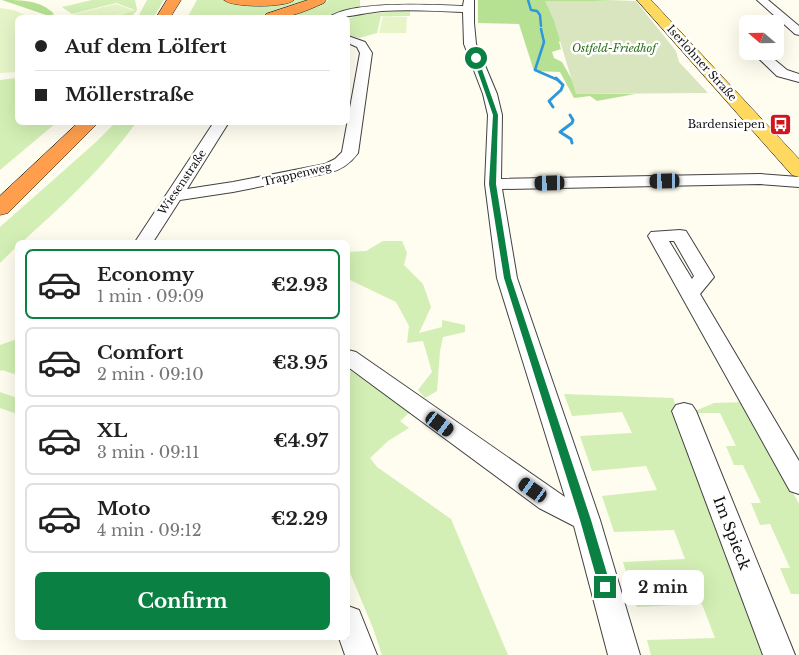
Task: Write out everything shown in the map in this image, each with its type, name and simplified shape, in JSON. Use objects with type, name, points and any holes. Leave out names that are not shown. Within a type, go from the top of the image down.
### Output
[{"type":"highway","points":[[165,15],[174,0]]},
{"type":"highway","points":[[180,15],[188,0]]},
{"type":"highway","points":[[231,0],[258,2],[287,0]]},
{"type":"highway","points":[[278,15],[299,9],[319,0]]},
{"type":"highway","points":[[0,185],[70,125]]},
{"type":"highway","points":[[0,208],[87,125]]},
{"type":"main road","name":"Iserlohner Straße","points":[[644,0],[796,164]]},
{"type":"street","points":[[762,0],[799,32]]},
{"type":"street","points":[[342,15],[356,10],[376,7],[469,5],[470,44],[490,94],[495,115],[492,184],[507,278],[586,520],[624,655]]},
{"type":"street","name":"Trappenweg","points":[[174,195],[210,192],[265,182],[328,168],[338,165],[346,159],[350,153],[366,53],[361,45],[350,40]]},
{"type":"street","points":[[767,60],[782,73],[799,78]]},
{"type":"street","name":"Wiesenstraße","points":[[145,240],[220,125]]},
{"type":"street","points":[[760,179],[796,164]]},
{"type":"street","points":[[492,184],[760,179],[799,182]]},
{"type":"street","points":[[690,293],[799,484]]},
{"type":"street","points":[[350,358],[549,501],[586,520]]},
{"type":"street","name":"Im Spieck","points":[[684,411],[779,655]]},
{"type":"street","points":[[350,625],[362,655]]},
{"type":"green space","points":[[2,0],[37,3],[54,14],[46,15]]},
{"type":"green space","points":[[92,0],[135,0],[137,10],[133,15],[120,15],[135,10],[116,3],[72,14],[62,7]]},
{"type":"green space","points":[[147,0],[164,0],[155,15],[139,15]]},
{"type":"green space","points":[[197,0],[316,0],[288,11],[270,15],[189,15]]},
{"type":"green space","points":[[329,0],[360,0],[360,7],[332,15],[290,15],[308,10]]},
{"type":"green space","points":[[478,0],[635,0],[592,1],[559,42],[561,49],[552,52],[554,58],[562,62],[580,94],[635,94],[597,101],[590,96],[574,98],[560,72],[534,71],[519,24],[478,23]]},
{"type":"green space","name":"Ostfeld-Friedhof","points":[[545,1],[636,1],[676,51],[679,62],[708,93],[576,94],[554,21]]},
{"type":"green space","points":[[116,4],[135,11],[117,15],[74,14]]},
{"type":"green space","points":[[0,8],[14,10],[25,15],[15,15],[15,72],[0,73]]},
{"type":"green space","points":[[410,10],[410,16],[381,16],[377,33],[359,38],[350,36],[350,18],[358,15]]},
{"type":"green space","points":[[383,16],[407,17],[406,33],[379,33]]},
{"type":"green space","points":[[15,78],[15,125],[54,125],[0,170],[0,80]]},
{"type":"green space","points":[[113,125],[134,125],[82,186],[24,240],[15,240],[15,248],[0,263],[0,227]]},
{"type":"green space","points":[[383,241],[402,241],[407,253],[404,265],[423,284],[431,307],[419,333],[442,327],[442,320],[465,325],[465,332],[443,337],[437,391],[425,398],[418,390],[432,372],[423,341],[407,343],[409,326],[396,302],[350,280],[350,252],[366,251]]},
{"type":"green space","points":[[15,340],[15,374],[0,371],[0,345]]},
{"type":"green space","points":[[350,370],[410,412],[400,421],[409,428],[388,441],[370,458],[377,467],[451,519],[508,655],[382,655],[350,573]]},
{"type":"green space","points":[[0,392],[15,397],[15,413],[0,408]]},
{"type":"green space","points":[[564,394],[673,398],[770,655],[651,655],[647,640],[715,638],[702,604],[637,607],[623,562],[685,559],[674,530],[614,532],[602,496],[657,490],[646,466],[592,471],[580,436],[632,433],[622,412],[572,416]]},
{"type":"green space","points":[[746,402],[799,504],[799,594],[791,594],[780,568],[790,568],[770,524],[760,525],[751,503],[761,503],[743,465],[734,465],[726,446],[736,446],[720,413],[696,413],[695,411],[714,403]]},
{"type":"waterway","points":[[528,0],[531,10],[537,11],[540,15],[541,26]]},
{"type":"waterway","points":[[541,29],[544,42],[535,70],[558,80]]},
{"type":"waterway","points":[[553,107],[549,101],[561,90],[563,85],[558,80]]},
{"type":"waterway","points":[[570,115],[573,120],[572,123],[560,132],[571,139],[572,143]]},
{"type":"place","name":"Bardensiepen","points":[[781,124]]},
{"type":"route","points":[[476,58],[490,94],[495,115],[492,184],[507,278],[586,520],[605,587]]}]
